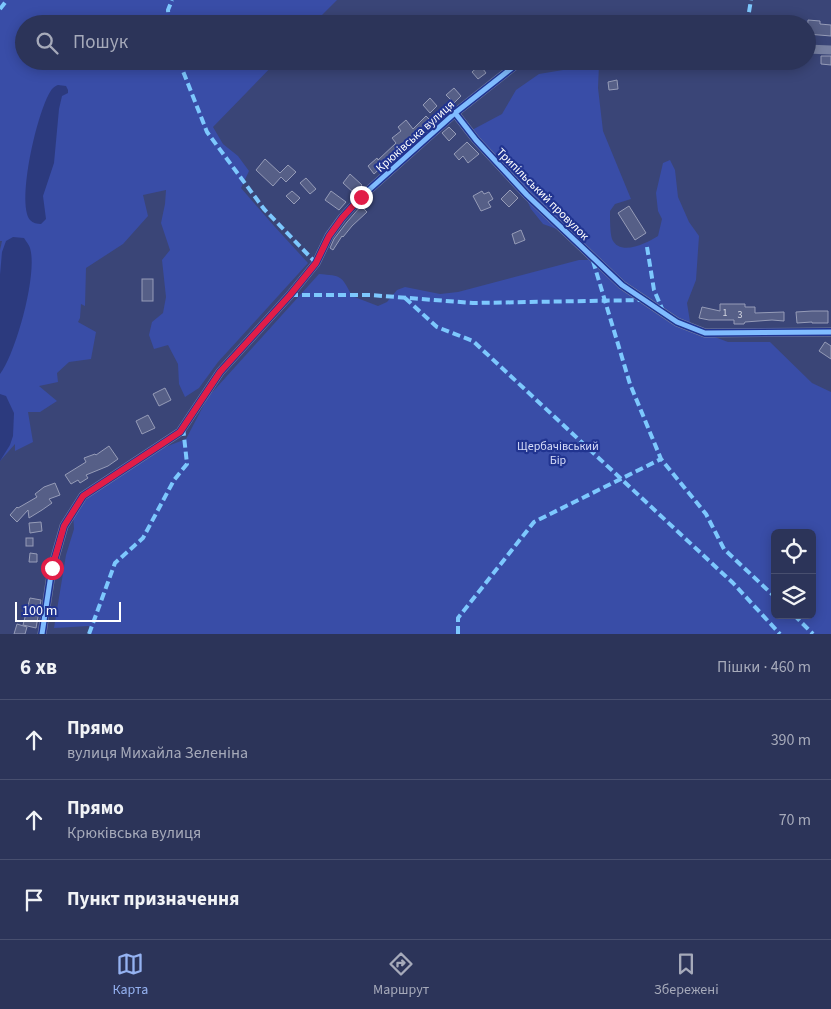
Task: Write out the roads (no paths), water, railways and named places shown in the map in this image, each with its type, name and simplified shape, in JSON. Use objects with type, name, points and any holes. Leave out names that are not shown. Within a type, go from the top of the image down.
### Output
[{"type":"street","points":[[816,49],[831,50]]},
{"type":"street","name":"Крюківська вулиця","points":[[42,634],[52,568],[64,526],[83,496],[180,432],[220,372],[290,295],[316,263],[329,236],[361,197],[455,112],[509,70]]},
{"type":"street","name":"Трипільський провулок","points":[[455,112],[476,140],[527,195],[622,285],[677,322],[704,333],[831,332]]},
{"type":"park label","name":"Щербачівський Бір","points":[[558,453]]}]
